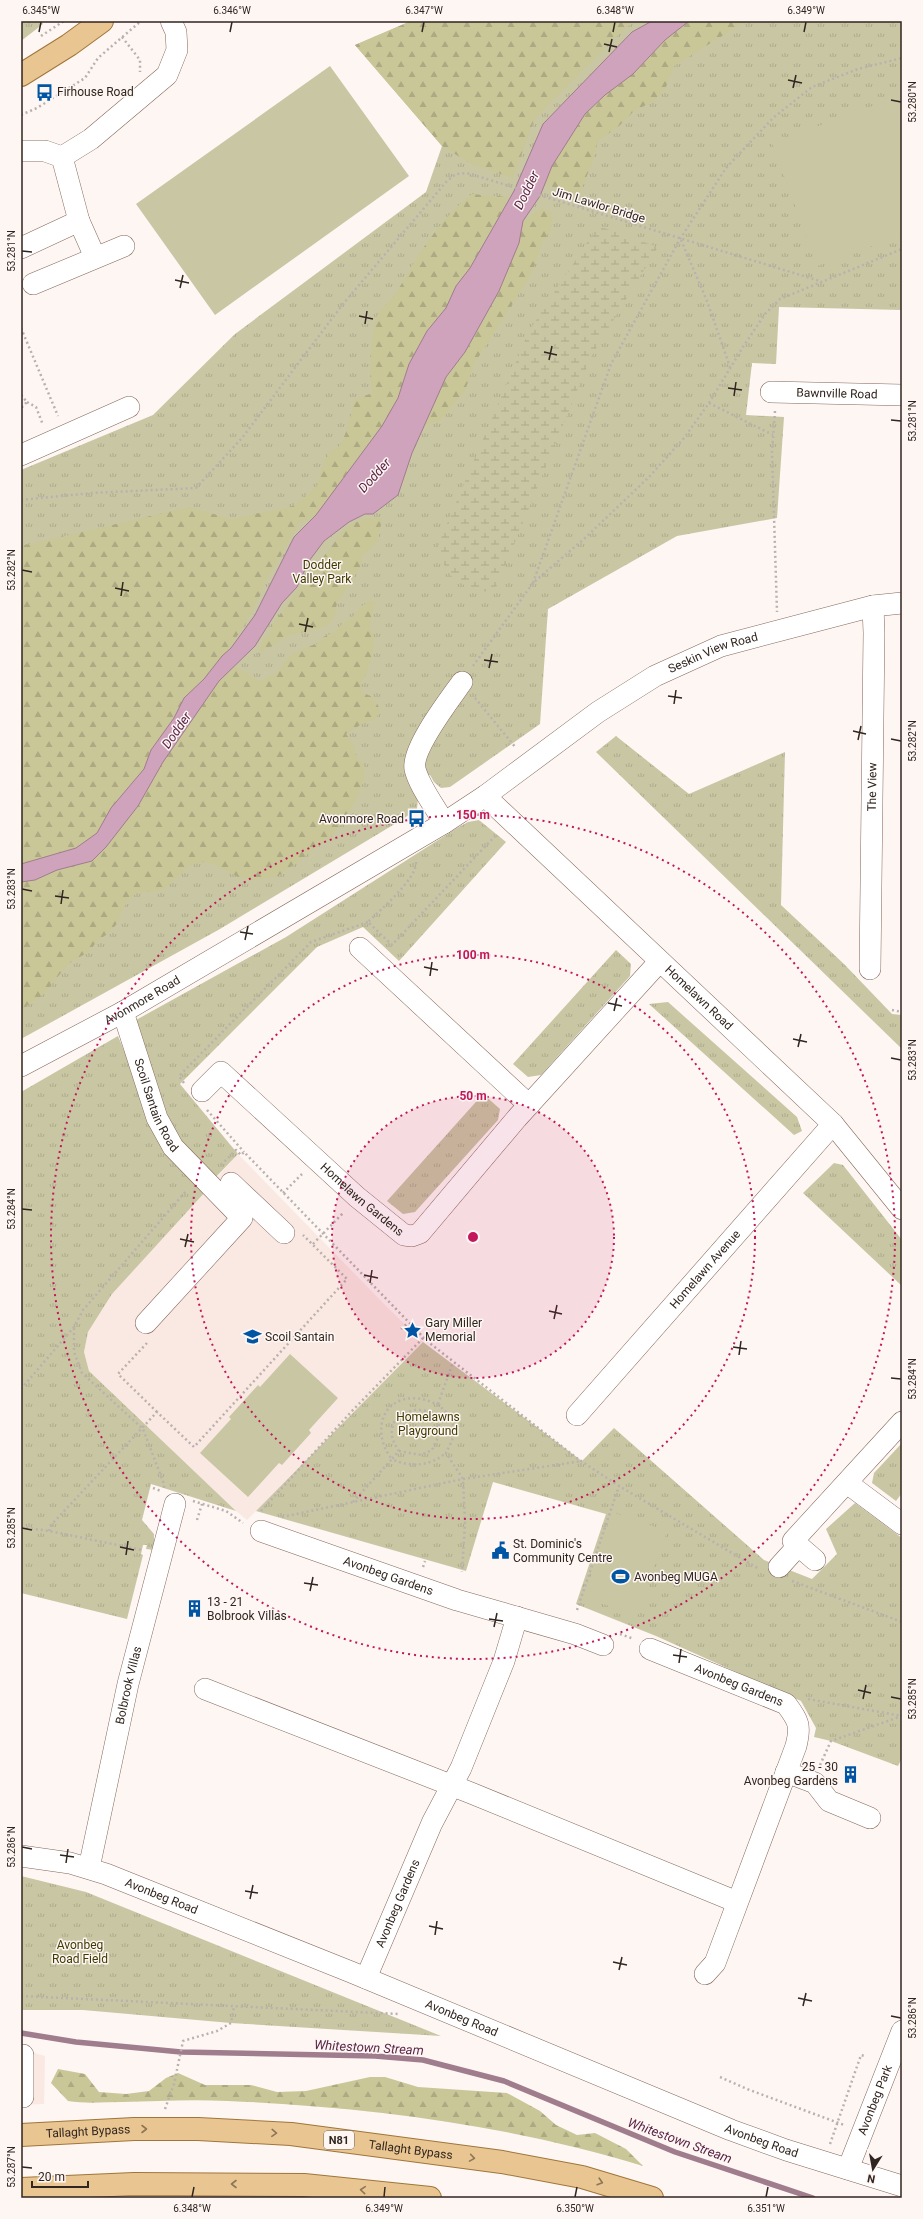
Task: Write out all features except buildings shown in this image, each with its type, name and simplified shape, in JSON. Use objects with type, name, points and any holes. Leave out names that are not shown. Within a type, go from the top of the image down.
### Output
[{"type":"main road","points":[[21,75],[69,45],[102,21]]},
{"type":"main road","name":"Tallaght Bypass","points":[[21,2135],[190,2129],[291,2134],[502,2162],[582,2177],[652,2198]]},
{"type":"main road","points":[[21,2188],[134,2184],[304,2185],[430,2198]]},
{"type":"street","points":[[62,157],[91,139],[167,75],[177,50],[176,32],[171,21]]},
{"type":"street","points":[[21,151],[45,151],[62,157]]},
{"type":"street","points":[[62,157],[79,221],[95,257]]},
{"type":"street","points":[[21,248],[79,221]]},
{"type":"street","points":[[32,284],[124,246]]},
{"type":"street","name":"Bawnville Road","points":[[773,400],[902,395]]},
{"type":"street","points":[[21,455],[129,407]]},
{"type":"street","name":"Seskin View Road","points":[[546,751],[598,712],[655,676],[721,646],[873,606],[902,603]]},
{"type":"street","name":"The View","points":[[870,969],[874,633],[873,606]]},
{"type":"street","points":[[444,823],[420,780],[415,766],[419,751],[431,727],[462,682]]},
{"type":"street","name":"Avonmore Road","points":[[21,1066],[123,1012],[444,823],[546,751]]},
{"type":"street","name":"Homelawn Road","points":[[484,796],[833,1124],[902,1209]]},
{"type":"street","points":[[360,948],[529,1105]]},
{"type":"street","name":"Homelawn Gardens","points":[[197,1094],[221,1072],[317,1158],[357,1197],[404,1235],[412,1236],[420,1233],[529,1105],[659,962]]},
{"type":"street","name":"Scoil Santain Road","points":[[123,1012],[157,1118],[173,1147],[200,1186],[248,1212]]},
{"type":"street","name":"Homelawn Avenue","points":[[577,1415],[833,1124]]},
{"type":"street","points":[[231,1183],[248,1212],[284,1233]]},
{"type":"street","points":[[148,1331],[248,1212]]},
{"type":"street","points":[[815,1560],[793,1541],[902,1422]]},
{"type":"street","points":[[847,1483],[902,1524]]},
{"type":"street","name":"Bolbrook Villas","points":[[89,1868],[128,1684],[174,1497]]},
{"type":"street","name":"Avonbeg Gardens","points":[[261,1522],[457,1600],[575,1634],[603,1645]]},
{"type":"street","points":[[777,1572],[798,1546]]},
{"type":"street","name":"Avonbeg Gardens","points":[[366,1978],[432,1822],[452,1786],[504,1660],[517,1617]]},
{"type":"street","name":"Avonbeg Gardens","points":[[650,1649],[786,1704],[795,1716],[800,1729],[786,1772],[715,1963],[704,1974]]},
{"type":"street","points":[[205,1689],[452,1786],[737,1902]]},
{"type":"street","points":[[786,1772],[815,1783],[828,1801],[870,1818]]},
{"type":"street","name":"Avonbeg Road","points":[[21,1856],[89,1868],[366,1978],[732,2130],[902,2186]]},
{"type":"street","name":"Avonbeg Park","points":[[848,2169],[902,2031]]},
{"type":"street","points":[[21,2097],[23,2097],[22,2059]]},
{"type":"path","points":[[21,115],[37,108],[85,78],[98,58],[141,21]]},
{"type":"path","points":[[122,37],[140,60],[140,75]]},
{"type":"path","points":[[533,583],[611,364],[680,239],[726,168],[773,118],[812,87],[858,69],[902,58]]},
{"type":"path","name":"Jim Lawlor Bridge","points":[[21,500],[92,493],[196,488],[242,438],[343,304],[407,227],[447,181],[456,174],[467,173],[820,281]]},
{"type":"path","points":[[680,239],[707,301],[730,368]]},
{"type":"path","points":[[514,745],[462,682],[533,583],[585,538],[649,477],[684,438],[709,403],[765,314],[780,299],[820,281],[902,249]]},
{"type":"path","points":[[21,328],[60,420]]},
{"type":"path","points":[[21,395],[27,402],[36,407],[44,427]]},
{"type":"path","points":[[773,400],[773,519],[777,613]]},
{"type":"path","points":[[21,408],[27,402]]},
{"type":"path","points":[[709,403],[773,435]]},
{"type":"path","points":[[368,922],[392,945],[496,835]]},
{"type":"path","points":[[414,857],[416,863],[414,871],[393,898],[368,922],[311,942],[179,1076],[197,1094],[244,1152],[324,1233],[423,1338],[582,1461],[619,1486],[777,1572],[902,1622]]},
{"type":"path","points":[[892,1010],[902,1012]]},
{"type":"path","points":[[236,1150],[241,1155],[244,1152]]},
{"type":"path","points":[[283,1193],[317,1158]]},
{"type":"path","points":[[21,1389],[74,1327],[83,1310],[200,1186]]},
{"type":"path","points":[[313,1244],[347,1208]]},
{"type":"path","points":[[148,1331],[118,1374],[194,1447],[348,1279],[292,1224],[284,1233]]},
{"type":"path","points":[[401,1329],[408,1323]]},
{"type":"path","points":[[74,1327],[74,1352],[82,1373],[143,1429],[164,1484],[174,1497]]},
{"type":"path","points":[[261,1522],[351,1412],[423,1338]]},
{"type":"path","points":[[438,1404],[453,1361]]},
{"type":"path","points":[[422,1400],[438,1404],[452,1421],[453,1436],[446,1454],[430,1464],[418,1465],[400,1463],[392,1459],[386,1452],[381,1439],[381,1426],[388,1410],[399,1401],[422,1400]]},
{"type":"path","points":[[426,1411],[419,1409],[410,1411],[395,1420],[391,1432],[392,1440],[399,1451],[421,1455],[432,1450],[440,1433],[438,1421]]},
{"type":"path","points":[[49,1531],[52,1524],[143,1429],[158,1411]]},
{"type":"path","points":[[353,1502],[399,1451]]},
{"type":"path","points":[[446,1454],[462,1479],[465,1523],[462,1572]]},
{"type":"path","points":[[153,1488],[174,1497],[261,1522],[462,1479],[582,1461]]},
{"type":"path","points":[[577,1610],[597,1556],[619,1486]]},
{"type":"path","points":[[197,1520],[202,1504]]},
{"type":"path","points":[[21,1527],[49,1531],[142,1550]]},
{"type":"path","points":[[802,1698],[902,1716],[831,1741]]},
{"type":"path","points":[[21,1996],[399,2014]]},
{"type":"path","points":[[180,2063],[183,2041],[217,2030],[231,2023],[234,2007]]},
{"type":"path","points":[[823,2144],[829,2146],[861,2055],[865,2056]]},
{"type":"path","points":[[720,2077],[747,2089],[862,2131]]},
{"type":"shaded area","name":"Scoil Santain","points":[[238,1154],[423,1342],[247,1520],[89,1371],[84,1352],[88,1332],[112,1294]]},
{"type":"shaded area","points":[[21,2049],[45,2056],[44,2104],[21,2105]]},
{"type":"green space","points":[[21,21],[41,21],[43,24],[21,41]]},
{"type":"green space","name":"Dodder Valley Park","points":[[411,21],[902,21],[902,310],[779,307],[776,364],[752,363],[746,415],[784,417],[777,518],[677,536],[548,609],[540,724],[450,787],[441,788],[434,782],[430,775],[414,782],[418,798],[417,809],[403,819],[220,929],[21,1039],[21,470],[153,415],[235,334],[426,192],[442,146],[355,45]]},
{"type":"green space","points":[[411,21],[636,21],[625,28],[534,120],[513,178],[471,164],[442,146],[355,45]]},
{"type":"green space","points":[[689,21],[746,21],[674,66],[666,87],[657,99],[633,112],[619,126],[598,141],[593,161],[579,195],[544,184],[552,166],[585,114],[605,95],[633,74],[665,40]]},
{"type":"green space","points":[[330,66],[409,176],[215,315],[136,204]]},
{"type":"green space","points":[[902,95],[902,235],[817,266],[772,143]]},
{"type":"green space","points":[[472,194],[508,197],[504,208],[470,268],[456,286],[446,308],[427,331],[409,364],[398,398],[382,426],[316,515],[299,524],[265,583],[251,614],[227,652],[216,664],[229,663],[260,681],[277,673],[289,656],[306,647],[317,644],[323,637],[336,631],[342,624],[355,615],[359,608],[369,601],[376,601],[369,627],[374,637],[373,649],[368,668],[361,683],[363,693],[374,699],[378,704],[380,711],[375,720],[365,722],[346,734],[353,743],[356,756],[364,766],[364,779],[354,805],[331,837],[278,876],[251,880],[238,877],[215,865],[203,862],[191,865],[163,890],[137,893],[127,901],[116,925],[106,935],[97,941],[90,951],[68,964],[44,994],[21,1010],[21,546],[189,507],[232,519],[293,506],[317,486],[328,452],[337,448],[346,432],[354,399],[373,393],[371,386],[370,364],[374,328],[379,312],[396,293],[421,251],[438,228],[458,206]]},
{"type":"green space","points":[[541,208],[553,213],[551,230],[542,243],[532,273],[474,364],[465,391],[440,421],[424,425],[446,377],[465,352],[499,291],[519,243],[523,221]]},
{"type":"green space","points":[[598,226],[658,247],[591,357],[497,586],[487,592],[467,586],[453,578],[448,572],[438,545],[529,331]]},
{"type":"green space","points":[[365,518],[382,518],[378,542],[361,557],[362,564],[337,603],[334,619],[325,627],[291,635],[258,655],[263,639],[270,633],[272,625],[346,527]]},
{"type":"green space","points":[[616,736],[689,794],[785,752],[781,905],[844,964],[892,1014],[902,1015],[902,1049],[596,752]]},
{"type":"green space","points":[[479,820],[506,842],[399,961],[363,927],[317,947],[180,1084],[238,1154],[214,1179],[170,1132],[136,1020],[286,937],[457,828],[468,822]]},
{"type":"green space","points":[[616,950],[631,964],[630,976],[541,1075],[528,1077],[513,1064]]},
{"type":"green space","points":[[668,1002],[797,1117],[802,1131],[794,1135],[649,1004]]},
{"type":"green space","points":[[118,1036],[156,1129],[206,1191],[112,1294],[88,1332],[84,1352],[89,1371],[236,1511],[151,1484],[142,1520],[154,1534],[154,1550],[146,1549],[147,1545],[143,1545],[141,1554],[143,1555],[127,1619],[21,1593],[21,1092]]},
{"type":"green space","points":[[483,1094],[500,1109],[498,1120],[415,1212],[403,1214],[387,1201]]},
{"type":"green space","points":[[834,1163],[843,1165],[902,1240],[902,1286],[803,1193]]},
{"type":"green space","name":"Homelawns Playground","points":[[423,1342],[582,1461],[614,1428],[764,1560],[812,1579],[837,1554],[826,1529],[855,1503],[902,1538],[902,1758],[898,1766],[831,1741],[814,1737],[816,1728],[801,1701],[656,1636],[576,1604],[606,1514],[493,1482],[466,1571],[256,1511]]},
{"type":"green space","points":[[290,1354],[338,1398],[309,1430],[311,1433],[282,1465],[279,1463],[248,1497],[200,1453],[231,1419],[229,1417],[258,1385],[260,1387]]},
{"type":"green space","points":[[902,1443],[902,1493],[896,1501],[872,1483],[874,1473]]},
{"type":"green space","name":"Avonbeg MUGA","points":[[612,1512],[667,1531],[637,1616],[584,1597]]},
{"type":"green space","name":"Avonbeg Road Field","points":[[21,1876],[86,1892],[441,2036],[231,2023],[83,2010],[21,2010]]},
{"type":"green space","points":[[58,2069],[85,2074],[99,2092],[126,2094],[149,2091],[166,2078],[178,2073],[205,2085],[251,2085],[277,2092],[306,2091],[370,2077],[385,2077],[418,2087],[507,2093],[540,2111],[556,2125],[577,2135],[595,2133],[626,2149],[643,2166],[541,2139],[438,2120],[386,2113],[215,2100],[95,2103],[68,2101],[51,2083]]},
{"type":"water","name":"Dodder","points":[[652,21],[689,21],[665,40],[633,74],[605,95],[585,114],[552,166],[540,196],[523,221],[519,243],[499,291],[465,352],[446,377],[412,453],[398,495],[373,514],[365,514],[349,522],[324,541],[309,561],[297,587],[282,603],[255,646],[219,681],[163,762],[138,806],[106,847],[92,861],[57,870],[35,880],[21,882],[21,864],[76,848],[97,833],[111,808],[144,769],[151,750],[174,718],[184,698],[204,679],[222,656],[231,648],[255,615],[294,537],[316,515],[382,426],[398,398],[409,364],[427,331],[446,308],[456,286],[470,268],[514,191],[543,124],[632,32]]},
{"type":"waterway","name":"Whitestown Stream","points":[[21,2033],[76,2042],[181,2052],[375,2056],[423,2060],[504,2081],[675,2152],[813,2198]]},
{"type":"place","name":"Firhouse Road","points":[[44,92]]},
{"type":"place","name":"Avonmore Road","points":[[417,819]]},
{"type":"place","name":"Gary Miller Memorial","points":[[412,1330]]},
{"type":"place","name":"Scoil Santain","points":[[252,1337]]},
{"type":"place","name":"St. Dominic's Community Centre","points":[[500,1551]]},
{"type":"place","name":"Avonbeg MUGA","points":[[621,1577]]},
{"type":"place","name":"13 - 21 Bolbrook Villas","points":[[194,1609]]},
{"type":"place","name":"25 - 30 Avonbeg Gardens","points":[[851,1774]]}]
